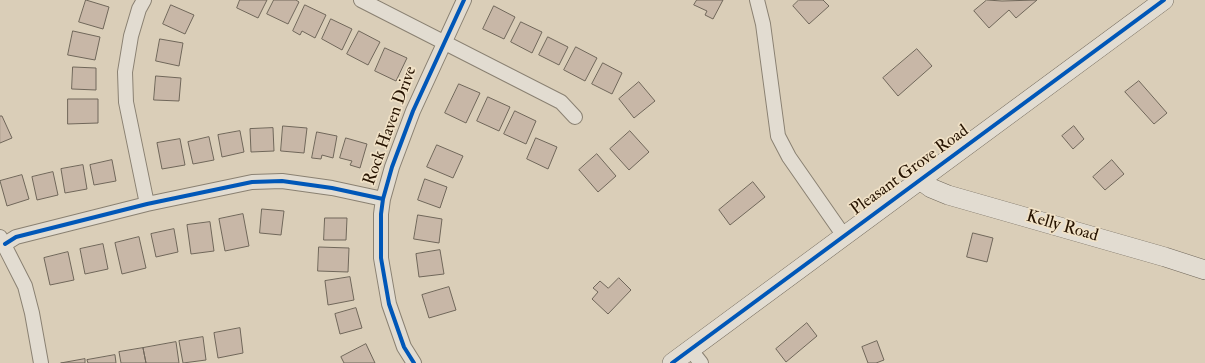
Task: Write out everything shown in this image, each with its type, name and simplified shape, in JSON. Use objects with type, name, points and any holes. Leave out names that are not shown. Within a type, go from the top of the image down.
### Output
[{"type":"street","points":[[144,0],[139,9],[131,36],[125,72],[126,102],[147,204]]},
{"type":"street","points":[[361,0],[561,102],[575,117]]},
{"type":"street","name":"Rock Haven Drive","points":[[414,363],[404,347],[389,304],[381,258],[381,216],[383,199],[392,167],[413,111],[435,60],[464,0]]},
{"type":"street","points":[[758,0],[763,24],[778,136],[789,157],[844,236]]},
{"type":"street","name":"Pleasant Grove Road","points":[[672,363],[696,356],[844,236],[1164,0]]},
{"type":"street","name":"Kelly Road","points":[[920,180],[931,188],[948,195],[1165,257],[1205,270]]},
{"type":"street","points":[[41,363],[32,313],[25,286],[2,240],[147,204],[252,182],[282,181],[332,188],[383,199]]},
{"type":"building","points":[[86,0],[109,7],[103,29],[79,22]]},
{"type":"building","points":[[240,0],[267,0],[258,18],[237,8]]},
{"type":"building","points":[[274,0],[296,0],[299,2],[288,24],[267,14]]},
{"type":"building","points":[[697,0],[723,0],[713,19],[705,15],[707,11],[694,5]]},
{"type":"building","points":[[799,0],[823,0],[829,6],[809,24],[793,6]]},
{"type":"building","points":[[987,0],[1037,0],[1016,18],[1009,10],[989,28],[974,11]]},
{"type":"building","points":[[171,5],[194,15],[185,34],[163,24]]},
{"type":"building","points":[[305,5],[326,15],[315,38],[302,31],[300,35],[293,31]]},
{"type":"building","points":[[494,6],[515,17],[504,39],[483,29]]},
{"type":"building","points":[[331,19],[352,29],[342,50],[322,39]]},
{"type":"building","points":[[521,22],[542,32],[532,53],[511,42]]},
{"type":"building","points":[[73,31],[100,37],[95,60],[68,55]]},
{"type":"building","points":[[359,31],[380,42],[368,65],[347,54]]},
{"type":"building","points":[[548,37],[568,47],[559,65],[539,55]]},
{"type":"building","points":[[160,39],[183,43],[179,66],[156,61]]},
{"type":"building","points":[[576,47],[597,58],[585,81],[564,70]]},
{"type":"building","points":[[385,48],[407,58],[396,81],[375,71]]},
{"type":"building","points":[[917,49],[932,66],[898,96],[883,78]]},
{"type":"building","points":[[603,63],[622,73],[612,94],[592,84]]},
{"type":"building","points":[[73,67],[96,68],[96,90],[72,89]]},
{"type":"building","points":[[156,76],[181,78],[179,101],[154,100]]},
{"type":"building","points":[[1139,81],[1167,113],[1154,124],[1125,92]]},
{"type":"building","points":[[639,82],[655,101],[634,118],[619,99]]},
{"type":"building","points":[[459,84],[480,93],[466,123],[445,113]]},
{"type":"building","points":[[488,97],[510,107],[499,131],[477,121]]},
{"type":"building","points":[[68,99],[98,99],[98,123],[68,124]]},
{"type":"building","points":[[515,111],[536,121],[526,144],[504,134]]},
{"type":"building","points":[[0,116],[2,116],[12,138],[0,143]]},
{"type":"building","points":[[283,126],[307,128],[304,153],[281,151]]},
{"type":"building","points":[[1074,126],[1084,139],[1073,149],[1062,136]]},
{"type":"building","points":[[273,128],[274,151],[251,152],[250,129]]},
{"type":"building","points":[[240,131],[244,152],[222,157],[218,135]]},
{"type":"building","points":[[630,131],[649,152],[629,170],[610,149]]},
{"type":"building","points":[[317,132],[337,136],[333,158],[322,155],[321,159],[312,158]]},
{"type":"building","points":[[209,137],[214,160],[193,164],[188,142]]},
{"type":"building","points":[[346,138],[367,144],[360,168],[350,165],[352,161],[340,158]]},
{"type":"building","points":[[536,138],[557,147],[548,169],[527,159]]},
{"type":"building","points":[[180,139],[185,165],[162,169],[157,143]]},
{"type":"building","points":[[437,145],[463,156],[453,178],[427,167]]},
{"type":"building","points":[[597,154],[616,176],[598,192],[579,170]]},
{"type":"building","points":[[112,160],[116,181],[94,185],[90,165]]},
{"type":"building","points":[[1112,160],[1124,174],[1105,190],[1093,177]]},
{"type":"building","points":[[83,165],[87,189],[65,193],[61,169]]},
{"type":"building","points":[[53,172],[58,195],[37,200],[32,177]]},
{"type":"building","points":[[22,175],[29,199],[7,206],[0,181]]},
{"type":"building","points":[[425,179],[447,187],[440,208],[418,200]]},
{"type":"building","points":[[753,182],[765,197],[730,225],[719,210]]},
{"type":"building","points":[[262,209],[284,211],[281,235],[260,233]]},
{"type":"building","points":[[243,214],[249,246],[225,251],[219,219]]},
{"type":"building","points":[[418,215],[442,219],[439,243],[414,239]]},
{"type":"building","points":[[325,218],[347,218],[346,240],[324,240]]},
{"type":"building","points":[[210,222],[214,251],[191,254],[187,225]]},
{"type":"building","points":[[174,229],[178,252],[156,257],[151,234]]},
{"type":"building","points":[[973,233],[993,238],[987,262],[967,257]]},
{"type":"building","points":[[139,237],[146,268],[122,274],[115,243]]},
{"type":"building","points":[[103,244],[108,269],[85,274],[80,249]]},
{"type":"building","points":[[319,247],[349,248],[348,272],[318,271]]},
{"type":"building","points":[[440,250],[444,274],[419,277],[416,254]]},
{"type":"building","points":[[68,252],[74,280],[50,285],[44,258]]},
{"type":"building","points":[[350,277],[354,300],[328,305],[325,281]]},
{"type":"building","points":[[619,278],[631,290],[608,314],[592,299],[598,292],[593,288],[600,281],[608,288]]},
{"type":"building","points":[[449,287],[456,310],[429,318],[422,295]]},
{"type":"building","points":[[356,308],[362,328],[340,334],[335,314]]},
{"type":"building","points":[[807,323],[817,336],[786,362],[776,349]]},
{"type":"building","points":[[240,328],[243,353],[218,358],[214,333]]},
{"type":"building","points":[[203,337],[206,360],[183,363],[179,341]]},
{"type":"building","points":[[877,341],[884,360],[876,363],[868,363],[862,347]]},
{"type":"building","points":[[176,342],[179,363],[146,363],[143,348]]},
{"type":"building","points":[[366,344],[375,363],[344,363],[341,357]]},
{"type":"building","points":[[143,348],[146,363],[121,363],[119,352]]},
{"type":"building","points":[[115,355],[116,363],[88,363],[87,360]]},
{"type":"building","points":[[85,359],[85,363],[61,363]]},
{"type":"cycle path","points":[[414,363],[404,347],[389,304],[381,258],[381,214],[383,199],[392,167],[413,111],[464,0]]},
{"type":"cycle path","points":[[672,363],[1164,0]]},
{"type":"cycle path","points":[[5,244],[16,237],[147,204],[252,182],[282,181],[332,188],[383,199]]}]
